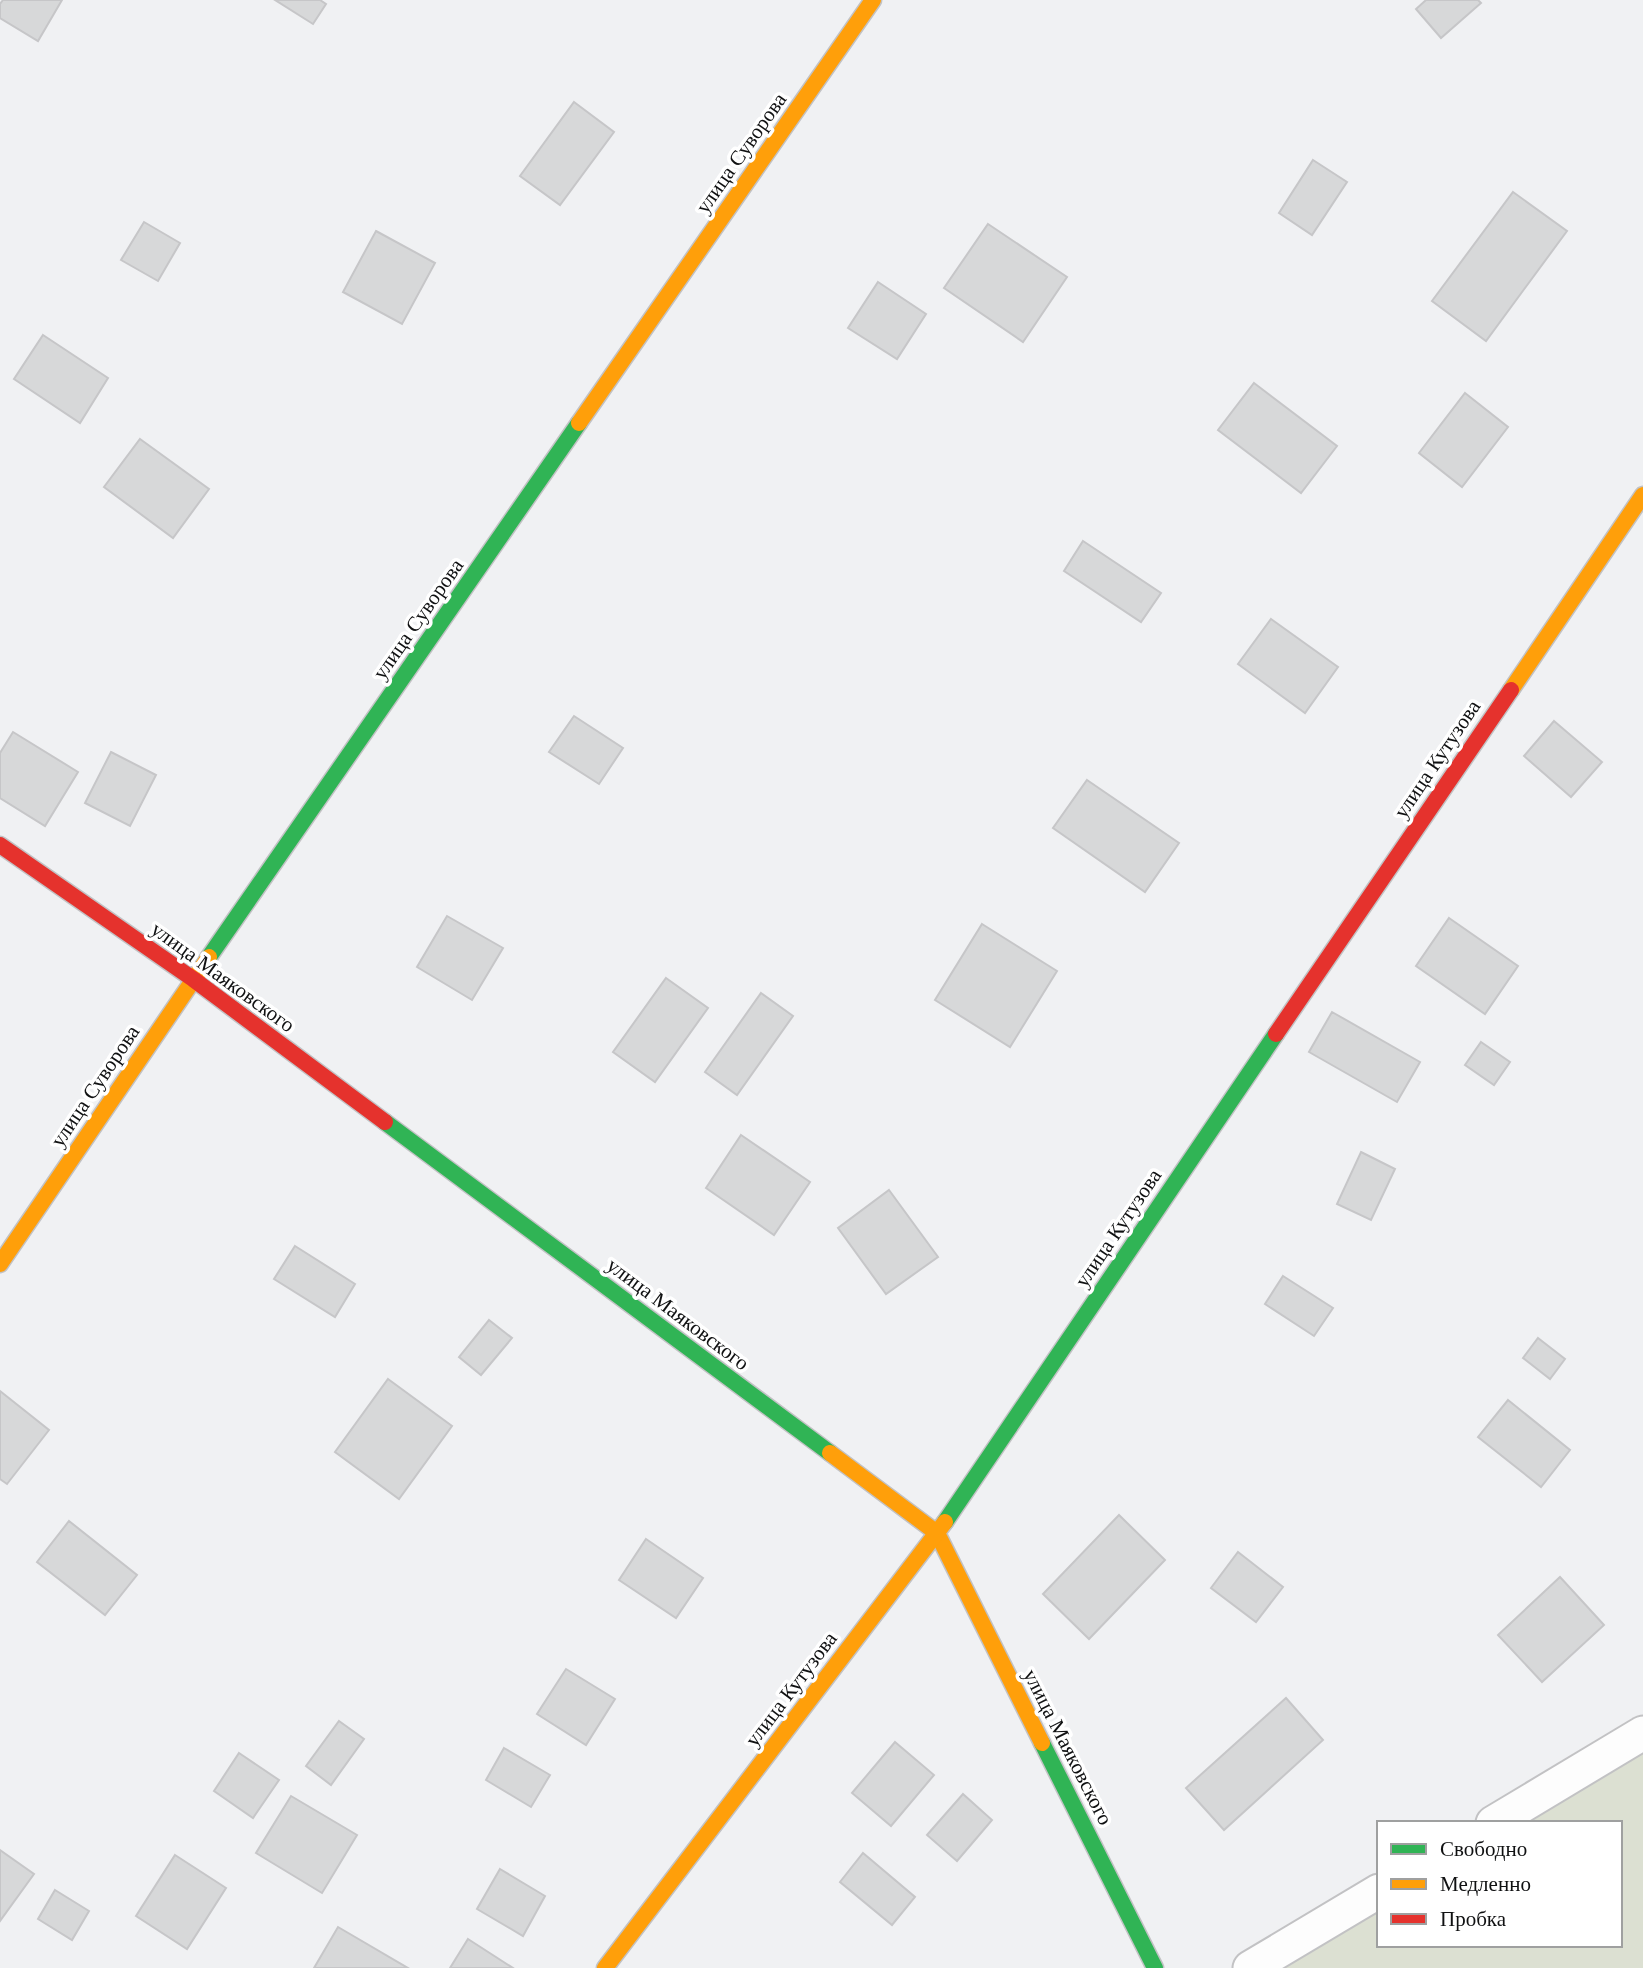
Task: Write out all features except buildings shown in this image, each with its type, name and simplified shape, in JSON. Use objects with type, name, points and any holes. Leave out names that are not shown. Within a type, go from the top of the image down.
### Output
[{"type":"street","name":"улица Суворова","points":[[0,1264],[193,979],[873,0]]},
{"type":"street","name":"улица Кутузова","points":[[605,1968],[937,1532],[1643,495]]},
{"type":"street","name":"улица Маяковского","points":[[0,845],[193,979],[937,1532],[1154,1968]]},
{"type":"street","points":[[1496,1821],[1643,1733]]},
{"type":"street","points":[[1250,1968],[1377,1892]]},
{"type":"shaded area","points":[[1643,1733],[1643,1968],[1250,1968],[1377,1892],[1377,1947],[1622,1947],[1622,1821],[1496,1821]]},
{"type":"traffic: fast","points":[[209,957],[579,423]]},
{"type":"traffic: fast","points":[[945,1522],[1276,1034]]},
{"type":"traffic: fast","points":[[385,1122],[830,1453]]},
{"type":"traffic: fast","points":[[1042,1743],[1155,1968]]},
{"type":"traffic: slow","points":[[579,423],[873,0]]},
{"type":"traffic: slow","points":[[1511,690],[1643,495]]},
{"type":"traffic: slow","points":[[0,1264],[209,957]]},
{"type":"traffic: slow","points":[[830,1453],[937,1533],[1042,1743]]},
{"type":"traffic: slow","points":[[605,1968],[945,1522]]},
{"type":"traffic: jam","points":[[1276,1034],[1511,690]]},
{"type":"traffic: jam","points":[[0,845],[193,979],[385,1122]]}]
